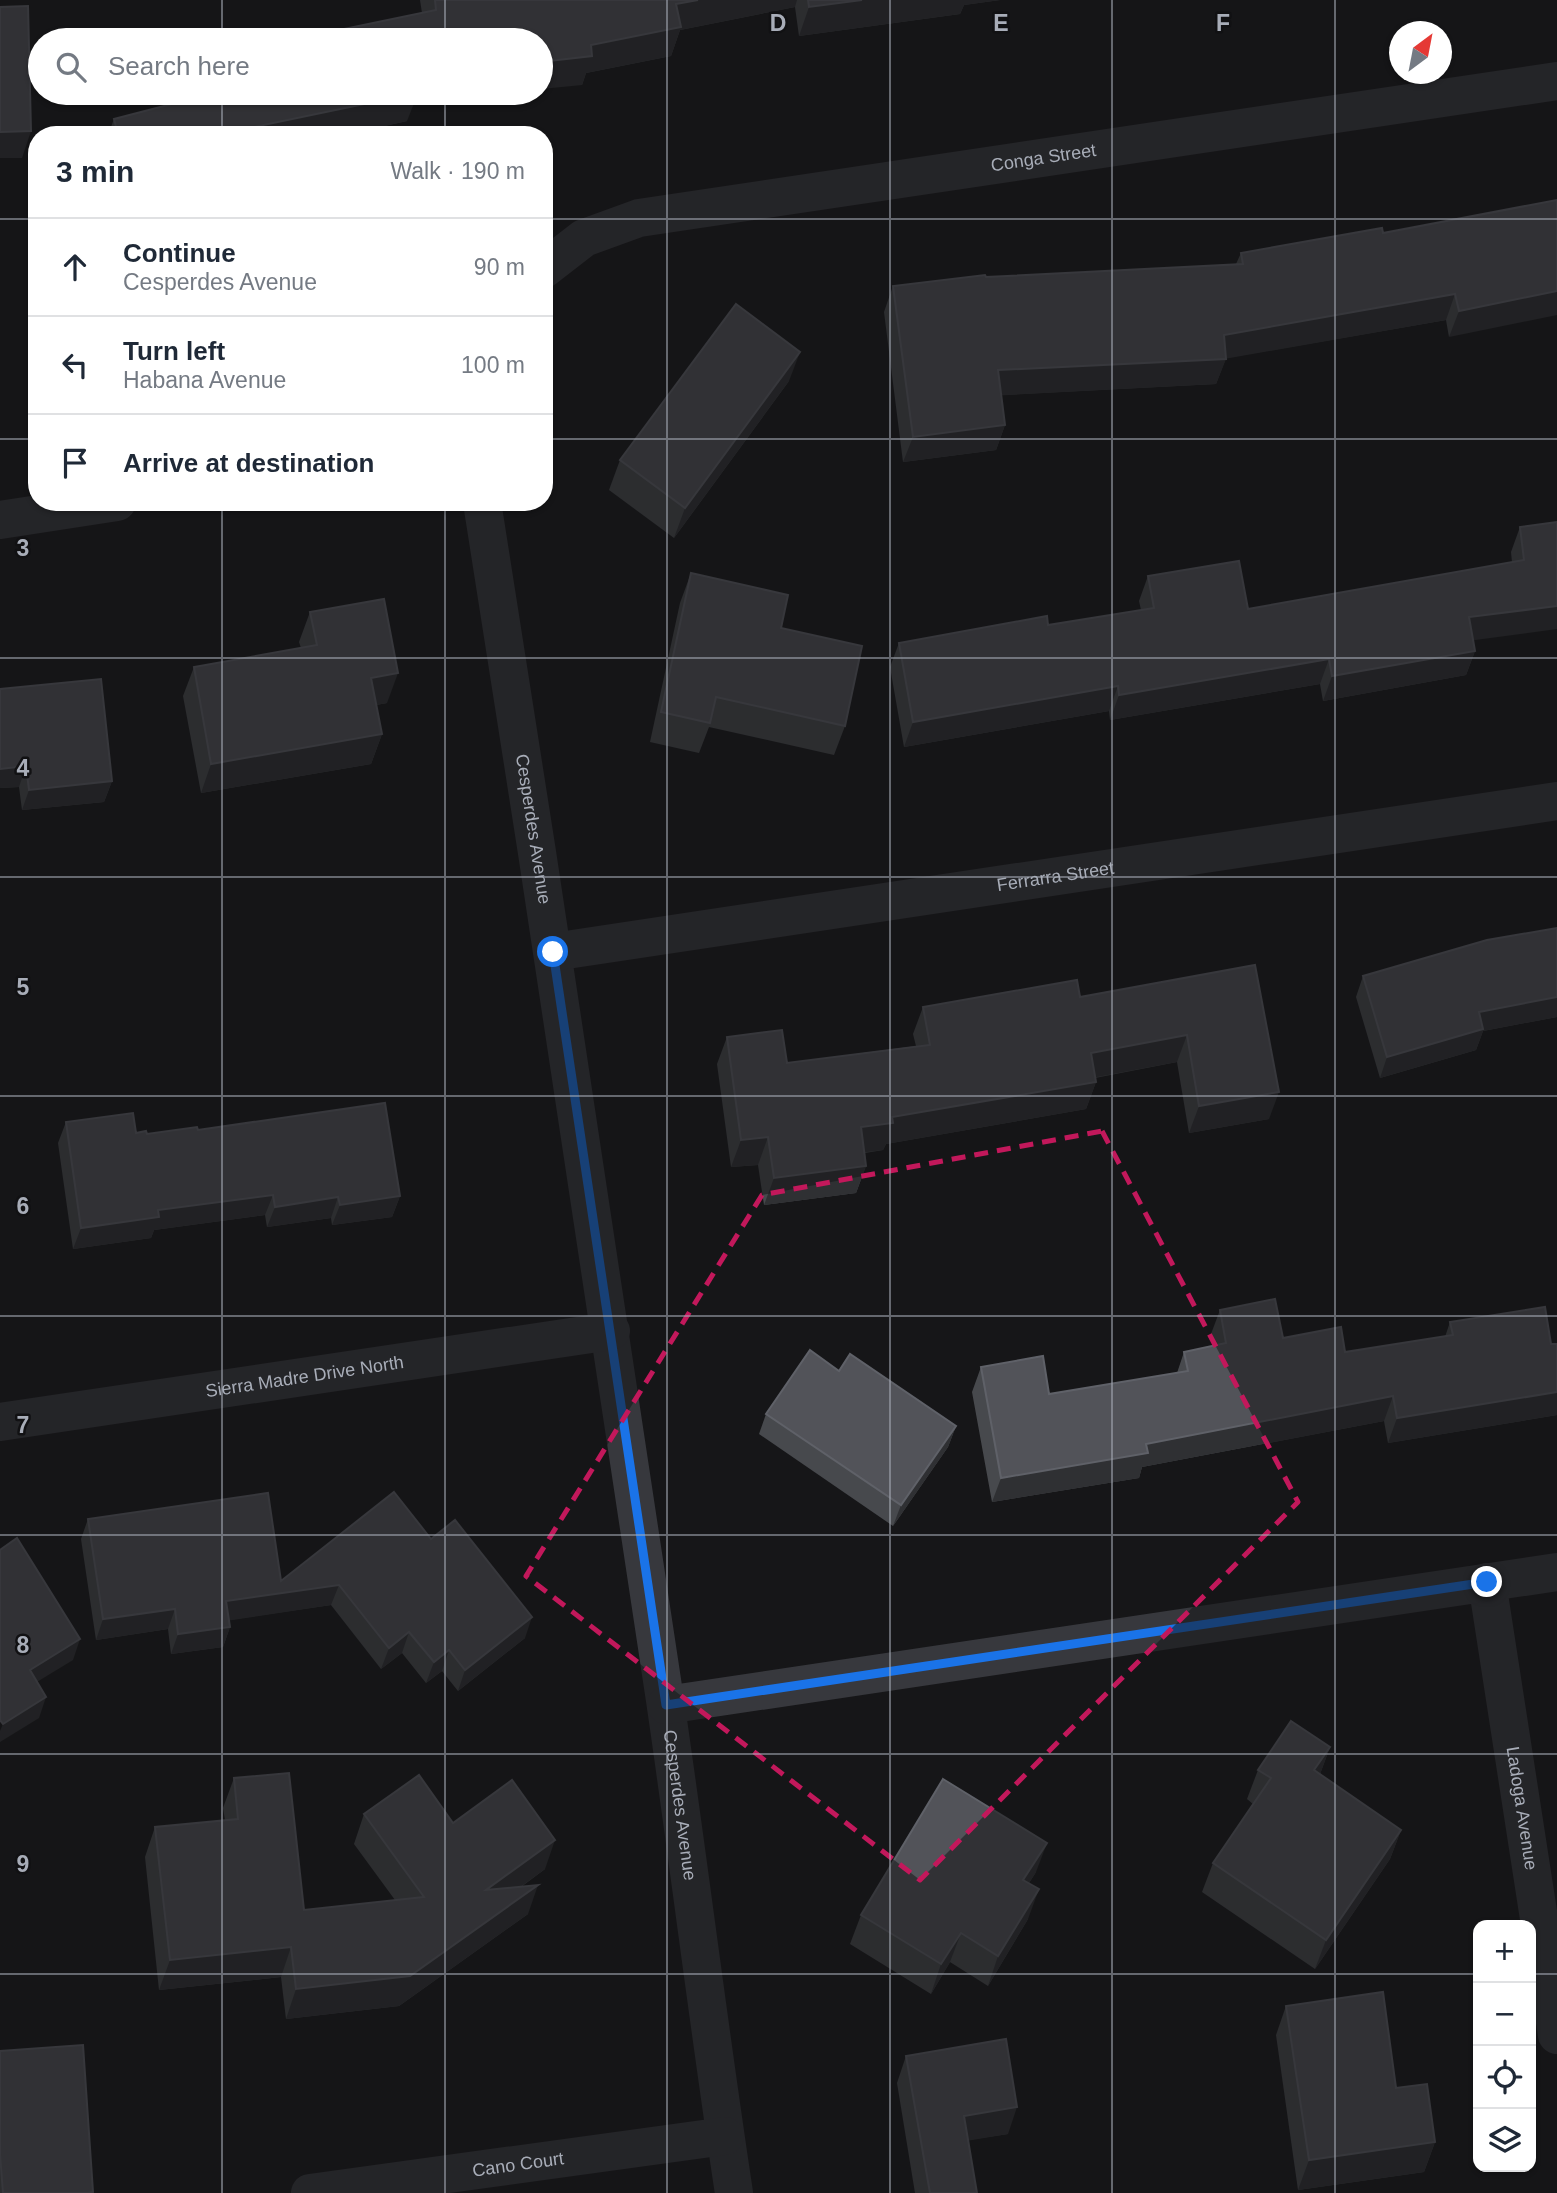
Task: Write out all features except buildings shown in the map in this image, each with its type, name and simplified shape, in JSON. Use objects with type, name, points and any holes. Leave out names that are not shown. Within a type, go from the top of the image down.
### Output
[{"type":"street","name":"Conga Street","points":[[553,262],[584,237],[639,218],[1557,81]]},
{"type":"street","points":[[0,520],[58,511]]},
{"type":"street","name":"Cesperdes Avenue","points":[[483,511],[611,1331],[734,2193]]},
{"type":"street","name":"Ferrarra Street","points":[[553,952],[1557,801]]},
{"type":"street","name":"Sierra Madre Drive North","points":[[0,1422],[611,1331]]},
{"type":"street","points":[[666,1705],[1557,1572]]},
{"type":"street","name":"Ladoga Avenue","points":[[1487,1582],[1557,2035]]},
{"type":"street","name":"Cano Court","points":[[310,2193],[725,2136]]},
{"type":"highlighted area","points":[[1102,1131],[1298,1502],[920,1880],[526,1576],[762,1195]]},
{"type":"route","points":[[553,952],[666,1705],[1487,1582]]}]
